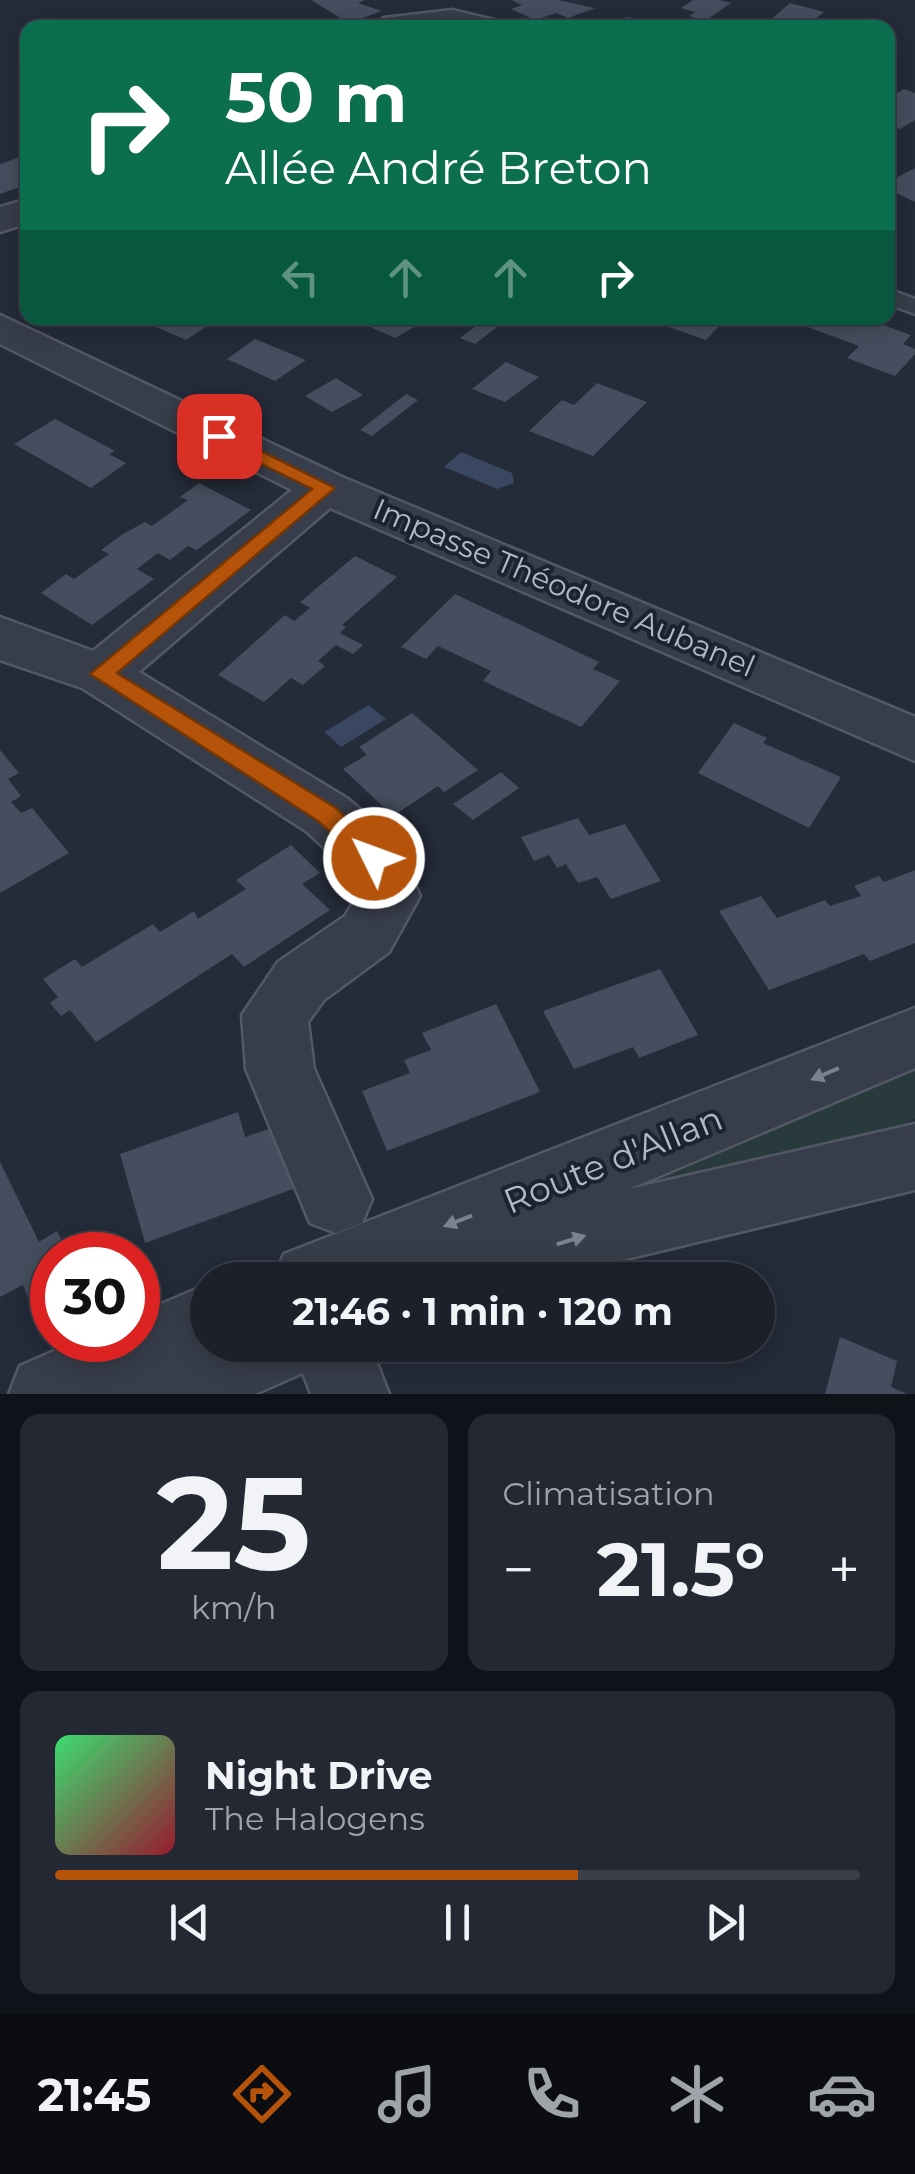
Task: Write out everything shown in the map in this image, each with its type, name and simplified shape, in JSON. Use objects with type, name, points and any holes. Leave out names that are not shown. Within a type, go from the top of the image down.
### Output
[{"type":"street","name":"Impasse Théodore Aubanel","points":[[0,328],[325,488],[915,740]]},
{"type":"street","points":[[102,674],[325,488]]},
{"type":"street","points":[[0,636],[102,674],[327,814],[374,858],[389,896],[367,934],[301,981],[275,1015],[274,1042],[280,1069],[336,1199]]},
{"type":"street","name":"Route d'Allan","points":[[356,1262],[654,1146],[915,1037]]},
{"type":"street","name":"Route d'Allan","points":[[503,1262],[618,1226],[915,1157]]},
{"type":"street","points":[[48,1394],[190,1330]]},
{"type":"street","points":[[162,1394],[238,1362]]},
{"type":"street","points":[[338,1362],[350,1394]]},
{"type":"shaded area","points":[[915,1052],[915,1118],[903,1125],[797,1157],[604,1201]]},
{"type":"water","points":[[461,452],[512,473],[514,483],[497,489],[444,467]]},
{"type":"water","points":[[369,705],[386,719],[341,747],[324,732]]},
{"type":"building","points":[[311,0],[365,0],[358,3],[382,11],[357,20],[344,20]]},
{"type":"building","points":[[512,0],[558,0],[595,8],[568,18],[556,13],[535,20],[511,9],[522,5]]},
{"type":"building","points":[[693,0],[731,3],[706,20],[689,16],[695,12],[681,8]]},
{"type":"building","points":[[790,3],[824,12],[814,20],[770,20]]},
{"type":"building","points":[[904,89],[915,93],[915,120],[900,129],[895,127],[895,95]]},
{"type":"building","points":[[20,157],[20,187],[0,194],[0,164]]},
{"type":"building","points":[[915,168],[915,202],[895,192],[895,178]]},
{"type":"building","points":[[152,325],[209,325],[186,340]]},
{"type":"building","points":[[366,325],[418,325],[395,338]]},
{"type":"building","points":[[477,325],[500,325],[475,344],[460,338]]},
{"type":"building","points":[[663,325],[720,325],[706,340]]},
{"type":"building","points":[[884,325],[911,335],[903,344],[915,349],[915,354],[895,376],[847,358],[859,346],[805,326]]},
{"type":"building","points":[[255,339],[306,360],[275,381],[227,359]]},
{"type":"building","points":[[506,362],[539,377],[505,402],[472,389]]},
{"type":"building","points":[[336,378],[363,395],[332,412],[305,396]]},
{"type":"building","points":[[597,383],[647,402],[593,456],[529,431],[562,400],[574,405]]},
{"type":"building","points":[[406,394],[418,400],[372,436],[360,430]]},
{"type":"building","points":[[55,419],[115,451],[109,454],[126,463],[91,488],[14,444]]},
{"type":"building","points":[[199,483],[251,510],[197,550],[188,546],[170,560],[158,553],[137,569],[154,579],[92,625],[41,593],[66,574],[74,579],[109,554],[101,550],[123,534],[145,522],[152,526],[188,500],[180,497]]},
{"type":"building","points":[[355,556],[397,577],[342,625],[346,627],[340,633],[363,645],[353,654],[336,645],[318,661],[325,666],[303,685],[291,678],[264,702],[218,675],[285,615],[294,621],[310,608],[300,602]]},
{"type":"building","points":[[455,594],[599,662],[593,669],[620,681],[581,727],[483,681],[491,671],[438,646],[426,659],[401,647]]},
{"type":"building","points":[[412,713],[478,770],[444,792],[438,786],[393,816],[343,769],[367,755],[359,747]]},
{"type":"building","points":[[734,723],[767,738],[763,743],[841,777],[809,828],[698,773]]},
{"type":"building","points":[[0,750],[19,773],[8,779],[21,796],[11,802],[21,813],[32,808],[69,853],[0,893]]},
{"type":"building","points":[[501,772],[519,788],[473,820],[453,804]]},
{"type":"building","points":[[578,818],[589,835],[625,824],[661,881],[611,899],[597,877],[578,883],[566,864],[557,868],[549,855],[534,861],[521,837]]},
{"type":"building","points":[[291,845],[320,873],[302,884],[330,910],[244,967],[232,954],[96,1042],[70,1010],[61,1016],[50,1003],[58,997],[43,979],[75,959],[82,967],[153,924],[160,932],[194,911],[198,919],[246,889],[236,880]]},
{"type":"building","points":[[915,870],[915,943],[870,961],[864,954],[769,990],[719,911],[761,896],[777,918],[825,900],[830,906],[861,896],[854,886],[879,876],[884,882]]},
{"type":"building","points":[[660,969],[698,1035],[639,1058],[633,1047],[574,1069],[543,1011]]},
{"type":"building","points":[[496,1004],[540,1092],[387,1151],[362,1091],[410,1073],[404,1060],[431,1050],[422,1033]]},
{"type":"building","points":[[238,1112],[245,1137],[275,1127],[296,1188],[160,1238],[160,1232],[142,1232],[120,1154]]},
{"type":"building","points":[[0,1162],[34,1232],[30,1232],[30,1297],[23,1285],[0,1297]]},
{"type":"building","points":[[840,1337],[897,1361],[891,1387],[907,1394],[825,1394]]},
{"type":"route","points":[[219,436],[325,488],[102,674],[327,814],[374,858]]}]
